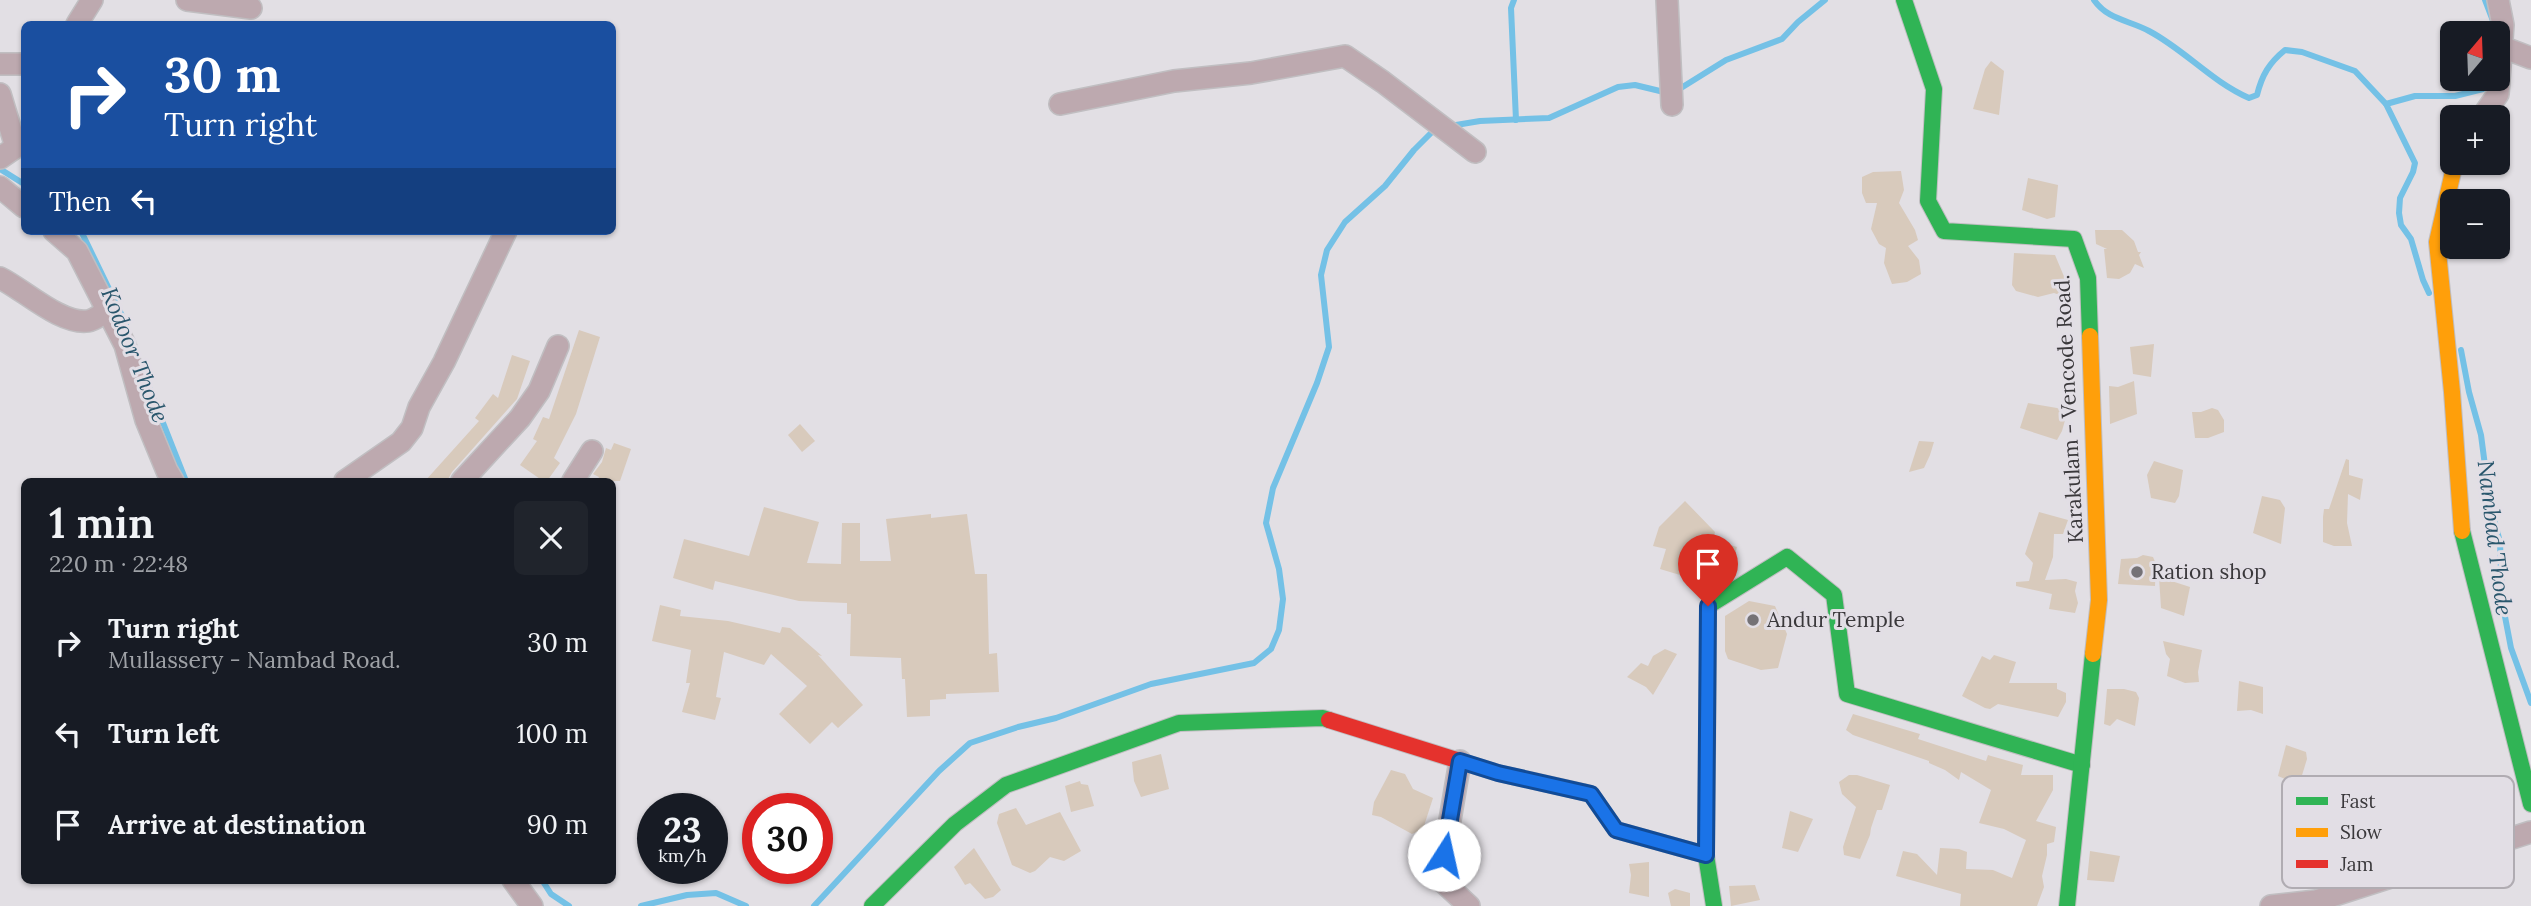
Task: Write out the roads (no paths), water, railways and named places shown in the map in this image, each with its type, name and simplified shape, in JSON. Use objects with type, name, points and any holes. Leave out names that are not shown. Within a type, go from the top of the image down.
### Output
[{"type":"street","points":[[80,21],[92,0]]},
{"type":"street","points":[[187,0],[251,8]]},
{"type":"street","points":[[1667,0],[1672,104]]},
{"type":"street","name":"Karakulam - Vencode Road.","points":[[1904,0],[1934,89],[1928,201],[1944,231],[2074,239],[2088,278],[2099,600],[2067,906]]},
{"type":"street","points":[[2498,0],[2502,21]]},
{"type":"street","points":[[2510,50],[2531,58]]},
{"type":"street","points":[[1060,104],[1174,81],[1251,73],[1345,56],[1475,152]]},
{"type":"street","points":[[0,64],[21,64]]},
{"type":"street","points":[[0,94],[16,147],[0,158]]},
{"type":"street","points":[[2452,175],[2437,242],[2462,538],[2531,804]]},
{"type":"street","points":[[0,187],[21,204]]},
{"type":"street","points":[[59,235],[78,251],[125,345],[146,420],[171,478]]},
{"type":"street","points":[[349,478],[401,442],[412,428],[419,407],[444,362],[504,235]]},
{"type":"street","points":[[0,278],[53,311],[78,321],[89,321],[108,312]]},
{"type":"street","points":[[465,478],[520,418],[539,391],[558,346]]},
{"type":"street","points":[[575,478],[592,451]]},
{"type":"street","points":[[1714,906],[1706,855],[1708,606],[1787,557],[1834,595],[1847,694],[2082,765]]},
{"type":"street","points":[[872,906],[955,824],[1006,785],[1179,723],[1323,718],[1498,773],[1591,794],[1616,830],[1706,855]]},
{"type":"street","points":[[1460,761],[1440,879],[1469,906]]},
{"type":"street","points":[[2514,837],[2531,832]]},
{"type":"street","points":[[516,884],[532,906]]},
{"type":"street","points":[[2271,906],[2316,901],[2357,888]]},
{"type":"waterway","points":[[1514,0],[1511,8],[1516,120]]},
{"type":"waterway","points":[[1450,126],[1480,121],[1549,118],[1618,87],[1635,85],[1664,92],[1681,88],[1726,60],[1782,39],[1825,0]]},
{"type":"waterway","points":[[2094,0],[2112,16],[2141,27],[2162,39],[2223,83],[2249,98],[2257,95],[2267,70],[2285,50],[2302,52],[2355,71],[2386,104]]},
{"type":"waterway","name":"Nambad Thode","points":[[2485,0],[2493,21]]},
{"type":"waterway","name":"Nambad Thode","points":[[2429,293],[2411,239],[2401,225],[2399,213],[2400,198],[2415,163],[2386,104],[2415,96],[2455,96],[2475,91]]},
{"type":"waterway","points":[[814,906],[939,771],[970,743],[1056,718],[1151,684],[1254,663],[1271,649],[1279,630],[1283,599],[1279,569],[1266,523],[1273,488],[1317,383],[1329,347],[1321,275],[1327,250],[1345,222],[1385,186],[1435,129]]},
{"type":"waterway","name":"Kodoor Thode","points":[[0,169],[21,182]]},
{"type":"waterway","name":"Kodoor Thode","points":[[83,235],[126,324]]},
{"type":"waterway","name":"Nambad Thode","points":[[2461,350],[2481,435],[2490,504],[2500,542],[2502,601],[2511,648],[2531,703]]},
{"type":"waterway","name":"Kodoor Thode","points":[[141,367],[185,478]]},
{"type":"waterway","name":"Kodoor Thode","points":[[545,884],[551,894],[569,906]]},
{"type":"waterway","name":"Kodoor Thode","points":[[641,906],[687,895],[716,893],[746,906]]},
{"type":"place","name":"Ration shop","points":[[2137,572]]},
{"type":"place","name":"Andur Temple","points":[[1753,620]]}]
